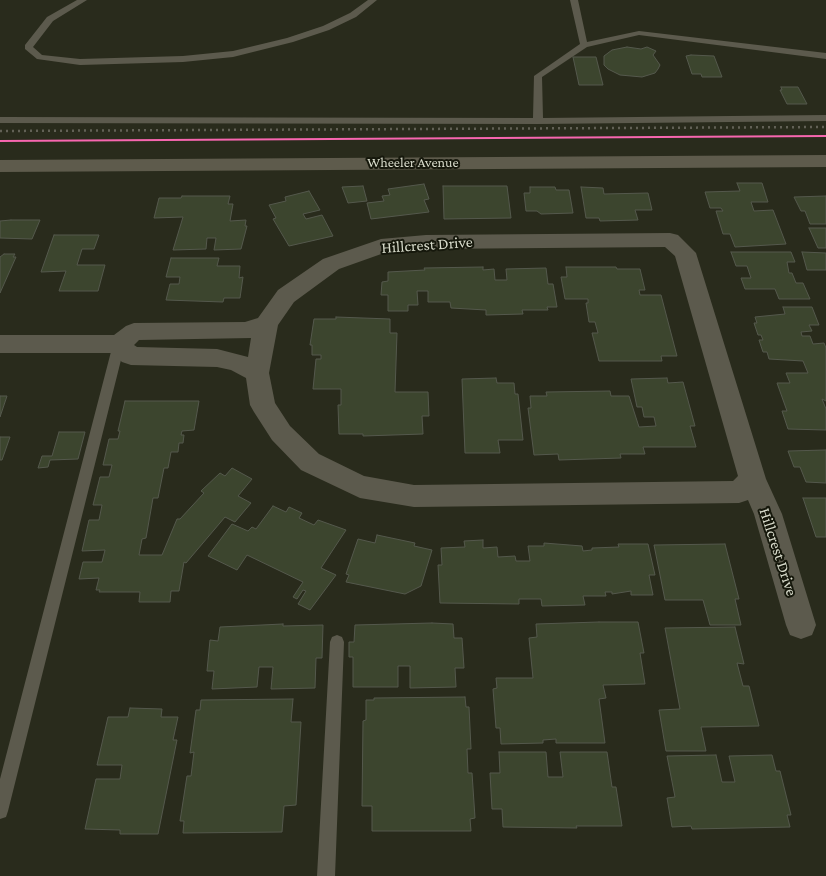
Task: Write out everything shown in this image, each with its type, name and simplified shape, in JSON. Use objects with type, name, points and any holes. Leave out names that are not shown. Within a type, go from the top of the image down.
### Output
[{"type":"main road","name":"Wheeler Avenue","points":[[0,166],[826,161]]},
{"type":"street","name":"Hillcrest Drive","points":[[752,479],[739,492],[414,496],[360,487],[310,462],[281,433],[263,405],[257,373],[266,324],[286,296],[331,264],[381,246],[426,242],[670,240],[685,253],[752,479],[768,514],[801,625]]},
{"type":"street","points":[[0,344],[119,344],[134,332],[246,330],[266,324]]},
{"type":"street","points":[[119,344],[131,356],[217,358],[238,363],[257,373]]},
{"type":"lane","points":[[83,0],[50,19],[28,47],[40,57],[89,61],[183,59],[233,54],[290,40],[326,28],[353,15],[373,0]]},
{"type":"lane","points":[[574,0],[584,44]]},
{"type":"lane","points":[[538,120],[538,76],[584,44],[639,33],[826,56]]},
{"type":"lane","points":[[0,120],[826,118]]},
{"type":"lane","points":[[0,811],[119,344]]},
{"type":"lane","points":[[326,876],[337,642]]},
{"type":"building","points":[[627,47],[641,49],[647,47],[656,51],[653,55],[660,65],[655,73],[642,77],[620,75],[604,65],[604,56],[612,50]]},
{"type":"building","points":[[686,56],[714,56],[722,77],[702,77],[701,74],[692,74]]},
{"type":"building","points":[[573,57],[596,57],[603,85],[579,85]]},
{"type":"building","points":[[781,87],[798,87],[807,104],[787,104],[780,90],[782,90]]},
{"type":"building","points":[[737,183],[762,183],[768,202],[751,202],[754,211],[773,210],[786,244],[735,247],[730,234],[723,234],[716,211],[723,211],[721,208],[710,208],[705,192],[740,191]]},
{"type":"building","points":[[424,184],[429,199],[424,200],[429,212],[371,219],[367,203],[384,201],[382,196],[390,195],[388,189]]},
{"type":"building","points":[[363,186],[367,201],[348,203],[342,187]]},
{"type":"building","points":[[443,186],[507,186],[511,218],[444,219]]},
{"type":"building","points":[[530,187],[555,187],[556,190],[569,190],[573,213],[541,214],[537,211],[526,211],[524,193],[530,193]]},
{"type":"building","points":[[581,187],[603,188],[604,194],[648,193],[652,210],[635,210],[638,220],[600,221],[599,218],[586,218]]},
{"type":"building","points":[[309,191],[320,210],[303,214],[306,219],[322,215],[333,236],[289,246],[273,219],[276,218],[269,205],[286,201],[285,197]]},
{"type":"building","points":[[182,196],[230,196],[228,204],[233,204],[230,221],[246,220],[245,226],[247,226],[241,249],[214,250],[216,238],[207,238],[206,249],[173,250],[183,217],[154,218],[159,198],[181,198]]},
{"type":"building","points":[[826,196],[826,224],[810,224],[805,211],[801,211],[794,197]]},
{"type":"building","points":[[40,220],[32,239],[0,238],[0,221]]},
{"type":"building","points":[[809,228],[826,228],[826,248],[818,248]]},
{"type":"building","points":[[54,235],[99,235],[94,249],[82,249],[77,265],[105,265],[98,291],[59,291],[66,271],[41,272]]},
{"type":"building","points":[[731,252],[791,252],[795,262],[787,262],[789,273],[792,273],[796,283],[803,283],[810,299],[779,299],[775,289],[745,289],[741,278],[751,278],[747,266],[736,266]]},
{"type":"building","points":[[802,252],[826,253],[826,270],[807,270]]},
{"type":"building","points":[[4,254],[15,254],[13,257],[16,257],[0,293],[0,257]]},
{"type":"building","points":[[171,258],[219,258],[217,266],[240,266],[239,278],[243,277],[240,298],[224,298],[223,302],[166,300],[170,284],[179,284],[180,277],[166,277]]},
{"type":"building","points":[[483,267],[483,270],[494,269],[495,280],[507,280],[506,269],[546,268],[548,284],[553,284],[557,307],[547,307],[548,310],[522,310],[523,314],[486,315],[486,310],[451,308],[450,302],[428,302],[428,291],[417,291],[418,305],[408,305],[408,311],[388,311],[388,295],[381,295],[382,282],[388,281],[388,272],[425,270],[424,268]]},
{"type":"building","points":[[566,267],[640,269],[645,290],[639,290],[640,295],[661,295],[677,356],[661,356],[662,361],[599,361],[592,333],[598,333],[595,322],[589,322],[586,303],[588,303],[588,299],[565,299],[561,277],[567,277]]},
{"type":"building","points":[[783,307],[812,307],[819,325],[809,325],[812,331],[801,332],[802,336],[810,336],[813,344],[824,343],[826,348],[826,401],[822,399],[826,409],[826,430],[788,429],[782,411],[787,411],[777,383],[790,383],[786,373],[808,373],[803,361],[769,359],[767,352],[763,352],[759,340],[763,340],[761,335],[758,335],[754,323],[757,323],[755,317],[785,314]]},
{"type":"building","points":[[336,317],[390,319],[390,333],[397,333],[395,392],[428,392],[429,416],[422,416],[423,434],[363,436],[363,434],[339,434],[338,405],[341,405],[341,389],[313,389],[316,359],[321,359],[321,355],[312,355],[312,345],[310,345],[314,319],[336,319]]},
{"type":"building","points":[[496,378],[497,383],[514,383],[515,394],[518,394],[523,440],[498,440],[500,453],[465,453],[462,379]]},
{"type":"building","points":[[667,378],[668,383],[683,382],[695,426],[690,426],[696,447],[643,447],[645,454],[620,454],[621,458],[559,460],[558,454],[534,455],[528,408],[531,408],[530,396],[547,396],[546,392],[610,391],[611,396],[629,396],[639,427],[656,426],[654,417],[644,417],[642,407],[637,407],[631,379]]},
{"type":"building","points":[[0,396],[7,396],[0,417]]},
{"type":"building","points":[[125,401],[199,401],[194,430],[182,431],[181,435],[184,435],[183,443],[179,443],[178,452],[171,452],[168,468],[164,468],[158,498],[153,498],[146,538],[142,539],[139,555],[162,555],[177,519],[180,519],[204,493],[201,491],[220,473],[225,476],[232,468],[252,479],[238,496],[251,503],[235,522],[225,517],[186,563],[184,562],[179,591],[171,591],[170,602],[139,602],[140,592],[99,592],[100,590],[96,590],[99,578],[79,579],[83,562],[102,562],[105,550],[82,551],[89,520],[99,520],[102,505],[93,505],[100,477],[109,477],[112,465],[103,465],[109,439],[118,439]]},
{"type":"building","points":[[59,432],[85,432],[78,459],[50,460],[48,467],[38,468],[42,456],[52,456]]},
{"type":"building","points":[[0,437],[10,437],[2,460],[0,460]]},
{"type":"building","points":[[826,450],[826,483],[806,482],[800,467],[794,467],[788,451]]},
{"type":"building","points":[[803,498],[826,498],[826,537],[816,537]]},
{"type":"building","points":[[273,506],[286,512],[289,507],[302,513],[299,518],[314,525],[318,520],[346,530],[321,568],[336,575],[310,610],[298,604],[306,591],[303,590],[297,599],[293,597],[303,582],[247,555],[237,570],[208,556],[232,524],[248,531],[252,527],[256,529]]},
{"type":"building","points":[[377,535],[415,543],[414,546],[432,550],[421,586],[405,594],[346,582],[349,575],[346,574],[358,539],[375,543]]},
{"type":"building","points":[[483,540],[483,548],[497,547],[498,557],[515,556],[516,561],[530,561],[528,546],[544,546],[544,543],[582,546],[583,551],[592,550],[592,548],[619,547],[618,544],[648,544],[655,575],[649,575],[653,595],[631,595],[631,591],[612,594],[612,592],[605,592],[606,596],[583,596],[585,605],[542,606],[541,599],[519,599],[519,604],[440,603],[438,565],[442,565],[441,548],[465,547],[464,541]]},
{"type":"building","points":[[725,544],[739,599],[735,599],[741,625],[710,625],[703,600],[665,600],[654,545]]},
{"type":"building","points":[[638,622],[644,653],[640,653],[645,684],[603,685],[606,698],[599,699],[605,743],[556,743],[556,739],[543,740],[543,743],[501,744],[500,728],[496,728],[493,689],[497,688],[496,678],[533,678],[529,638],[537,637],[536,624]]},
{"type":"building","points":[[283,624],[283,626],[323,625],[322,658],[316,658],[315,688],[271,689],[273,667],[259,667],[257,687],[212,689],[214,671],[207,671],[210,640],[218,641],[220,627]]},
{"type":"building","points":[[453,624],[454,638],[462,638],[464,668],[455,668],[456,687],[410,688],[410,666],[398,666],[398,687],[353,687],[353,657],[349,657],[349,642],[354,642],[355,625]]},
{"type":"building","points":[[735,627],[744,664],[737,663],[743,686],[749,686],[759,726],[701,727],[706,751],[666,751],[659,710],[680,709],[665,628]]},
{"type":"building","points":[[465,697],[466,707],[469,707],[471,749],[467,749],[468,773],[472,773],[475,818],[470,819],[471,831],[372,831],[372,806],[362,806],[363,721],[366,720],[366,700],[374,700],[374,698]]},
{"type":"building","points":[[293,699],[291,722],[301,722],[296,805],[284,806],[282,832],[183,833],[184,821],[180,821],[187,776],[191,776],[194,752],[190,753],[196,710],[200,710],[201,700]]},
{"type":"building","points":[[130,708],[162,709],[161,717],[178,717],[173,740],[177,740],[158,834],[120,834],[120,830],[85,829],[96,779],[120,779],[122,765],[97,765],[108,717],[128,717]]},
{"type":"building","points":[[499,752],[546,752],[548,777],[563,777],[560,752],[607,752],[612,787],[616,787],[622,826],[576,826],[577,828],[503,827],[502,809],[492,809],[490,773],[500,773]]},
{"type":"building","points":[[716,755],[722,782],[735,782],[729,756],[772,755],[776,771],[780,771],[791,815],[787,815],[790,827],[692,829],[691,826],[672,827],[667,798],[675,797],[667,756]]},
{"type":"railway","points":[[0,131],[826,127]]},
{"type":"cycle path","points":[[0,141],[826,136]]}]
